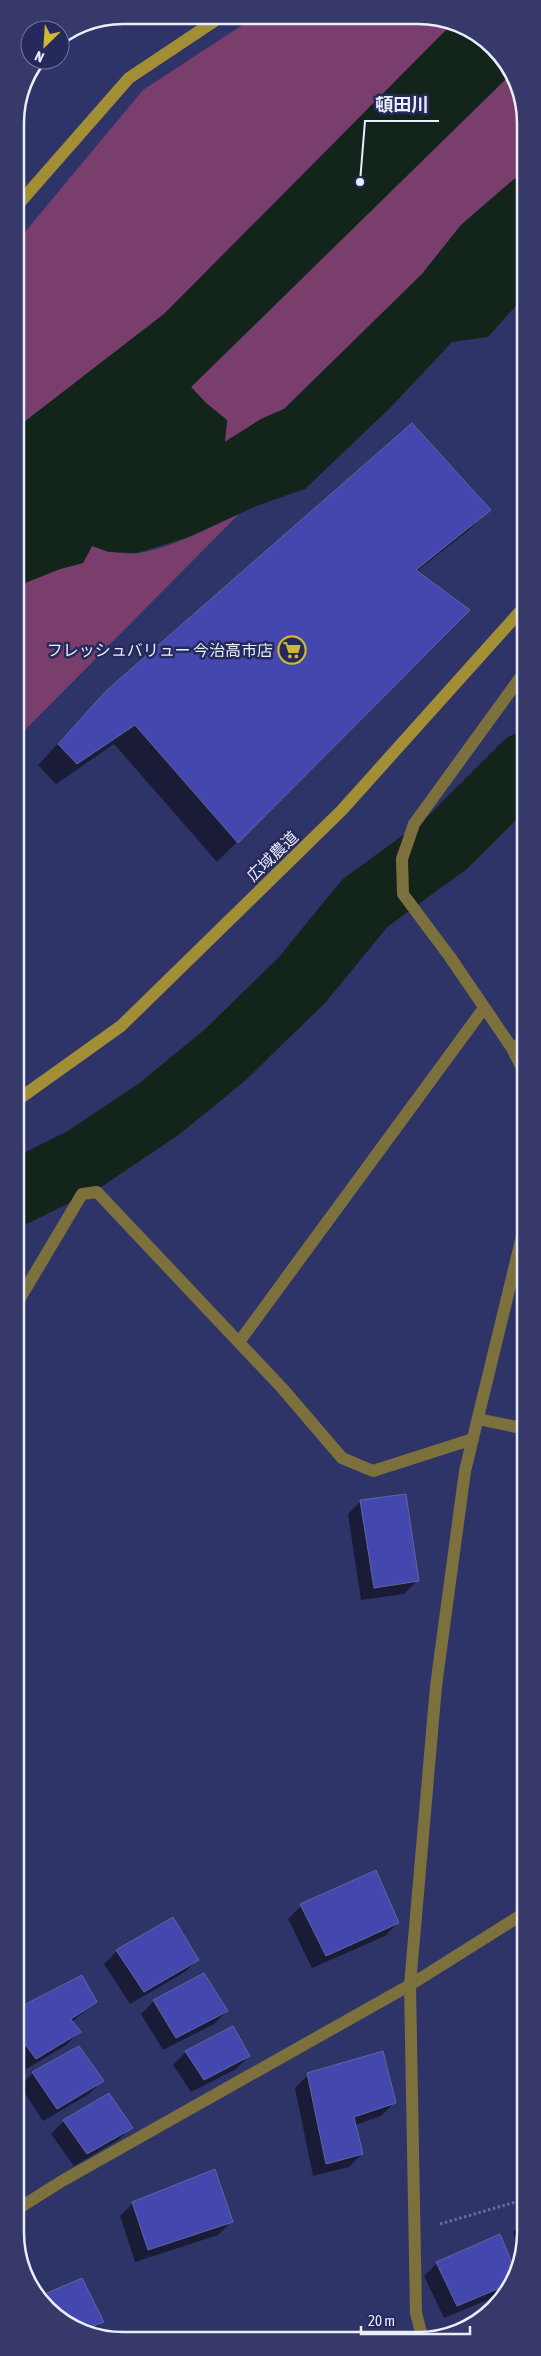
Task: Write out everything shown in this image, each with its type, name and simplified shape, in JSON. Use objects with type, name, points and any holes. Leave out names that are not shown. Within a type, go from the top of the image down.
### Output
[{"type":"street","points":[[24,198],[129,78],[210,24]]},
{"type":"street","name":"広域農道","points":[[24,1099],[121,1026],[342,810],[517,615]]},
{"type":"street","points":[[517,682],[414,824],[402,859],[404,894],[512,1048],[517,1058]]},
{"type":"street","points":[[239,1342],[484,1008]]},
{"type":"street","points":[[512,1048],[517,1045]]},
{"type":"street","points":[[24,1292],[82,1194],[97,1192],[239,1342],[342,1458],[373,1471],[473,1440]]},
{"type":"street","points":[[421,2332],[416,2313],[410,1985],[436,1686],[465,1471],[517,1257]]},
{"type":"street","points":[[478,1419],[517,1427]]},
{"type":"street","points":[[24,2205],[62,2181],[410,1985],[517,1918]]},
{"type":"path","points":[[414,2231],[517,2202]]},
{"type":"shaded area","points":[[244,24],[425,24],[448,28],[164,314],[24,422],[24,233],[143,90]]},
{"type":"shaded area","points":[[448,28],[468,37],[493,57],[507,78],[191,387],[206,403],[227,420],[225,442],[261,419],[284,409],[422,274],[461,225],[517,178],[517,305],[488,337],[452,342],[391,407],[305,489],[259,505],[186,538],[137,553],[109,552],[92,546],[83,563],[60,569],[24,583],[24,422],[164,314]]},
{"type":"shaded area","points":[[507,78],[514,97],[516,110],[517,178],[461,225],[422,274],[284,409],[261,419],[224,442],[227,420],[206,403],[191,387]]},
{"type":"shaded area","points":[[240,513],[24,731],[24,583],[60,569],[83,563],[92,546],[108,551],[138,553],[164,547]]},
{"type":"building","name":"フレッシュバリュー 今治高市店","points":[[412,423],[491,510],[416,570],[470,610],[238,843],[135,725],[77,764],[58,744],[107,690]]},
{"type":"building","points":[[406,1494],[419,1581],[374,1588],[360,1500]]},
{"type":"building","points":[[376,1870],[399,1923],[326,1956],[300,1904]]},
{"type":"building","points":[[173,1917],[199,1960],[144,1992],[116,1950]]},
{"type":"building","points":[[204,1973],[228,2011],[176,2038],[153,2000]]},
{"type":"building","points":[[82,1975],[97,2002],[71,2019],[81,2032],[36,2059],[24,2043],[24,2005]]},
{"type":"building","points":[[233,2026],[250,2056],[204,2080],[185,2051]]},
{"type":"building","points":[[79,2046],[104,2081],[57,2109],[32,2072]]},
{"type":"building","points":[[383,2051],[396,2103],[354,2117],[363,2154],[326,2164],[307,2073]]},
{"type":"building","points":[[109,2093],[133,2128],[87,2154],[63,2120]]},
{"type":"building","points":[[215,2169],[233,2222],[148,2250],[132,2202]]},
{"type":"building","points":[[500,2234],[512,2264],[501,2287],[457,2306],[436,2262]]},
{"type":"building","points":[[82,2278],[104,2322],[92,2327],[79,2322],[62,2312],[44,2294]]},
{"type":"waterway","points":[[24,1189],[83,1160],[159,1109],[225,1055],[302,980],[365,903],[446,844],[517,773]]},
{"type":"place","name":"頓田川","points":[[360,182]]},
{"type":"place","name":"フレッシュバリュー 今治高市店","points":[[292,650]]}]
